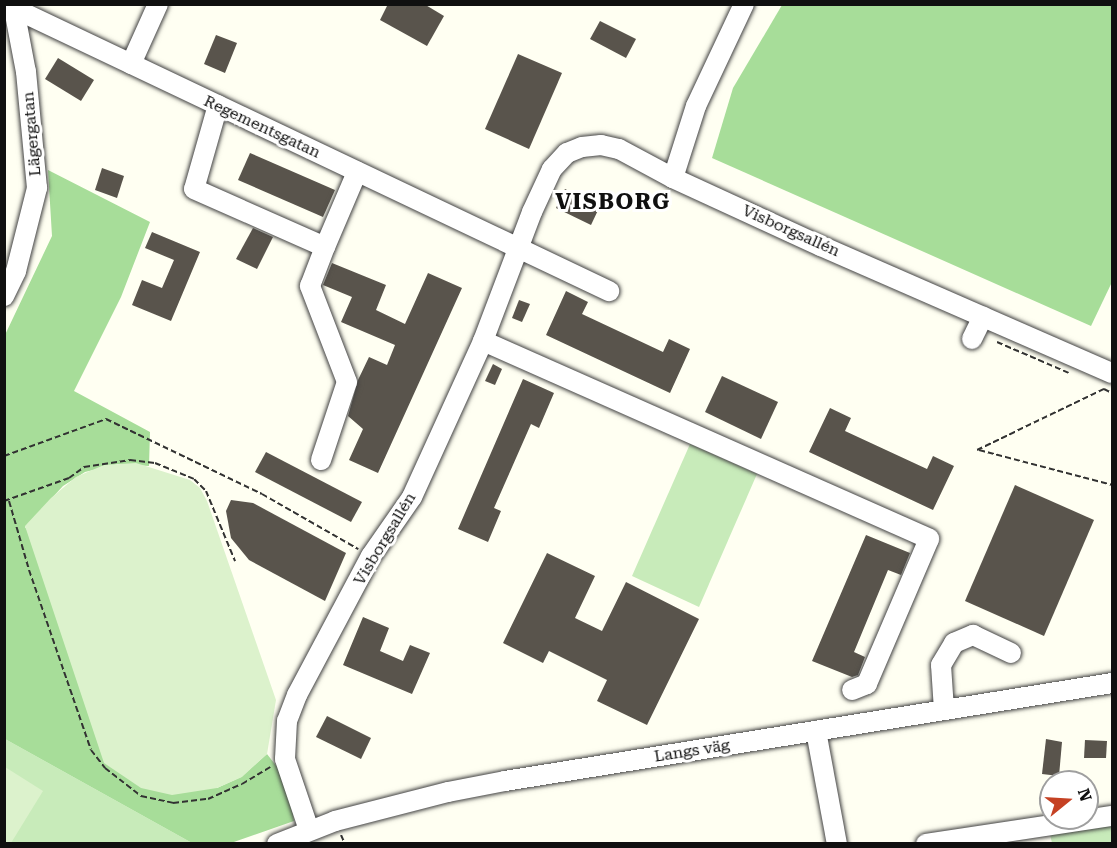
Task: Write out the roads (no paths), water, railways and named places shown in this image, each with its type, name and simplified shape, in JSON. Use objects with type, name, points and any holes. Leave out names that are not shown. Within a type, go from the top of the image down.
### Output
[{"type":"street","points":[[131,64],[158,4]]},
{"type":"street","points":[[673,178],[696,106],[744,4]]},
{"type":"street","name":"Regementsgatan","points":[[11,6],[520,248]]},
{"type":"street","name":"Lägergatan","points":[[4,296],[16,271],[37,188],[26,72],[11,6]]},
{"type":"street","points":[[218,105],[194,189],[325,247]]},
{"type":"street","name":"Visborgsallén","points":[[309,830],[285,759],[287,721],[297,694],[371,556],[412,497],[483,341],[532,212],[552,169],[567,153],[591,146],[619,149],[673,178],[982,316],[1109,381]]},
{"type":"street","points":[[321,460],[347,382],[310,286],[357,172]]},
{"type":"street","points":[[520,248],[609,291]]},
{"type":"street","points":[[972,339],[982,316]]},
{"type":"street","points":[[483,341],[929,539],[867,684],[852,690]]},
{"type":"street","points":[[944,710],[941,665],[954,643],[973,635],[1011,653]]},
{"type":"street","name":"Langs väg","points":[[277,843],[309,830],[448,792],[505,781],[1113,682]]},
{"type":"street","points":[[816,731],[837,843]]},
{"type":"street","points":[[926,843],[1113,816]]},
{"type":"district","name":"VISBORG","points":[[613,202]]}]
